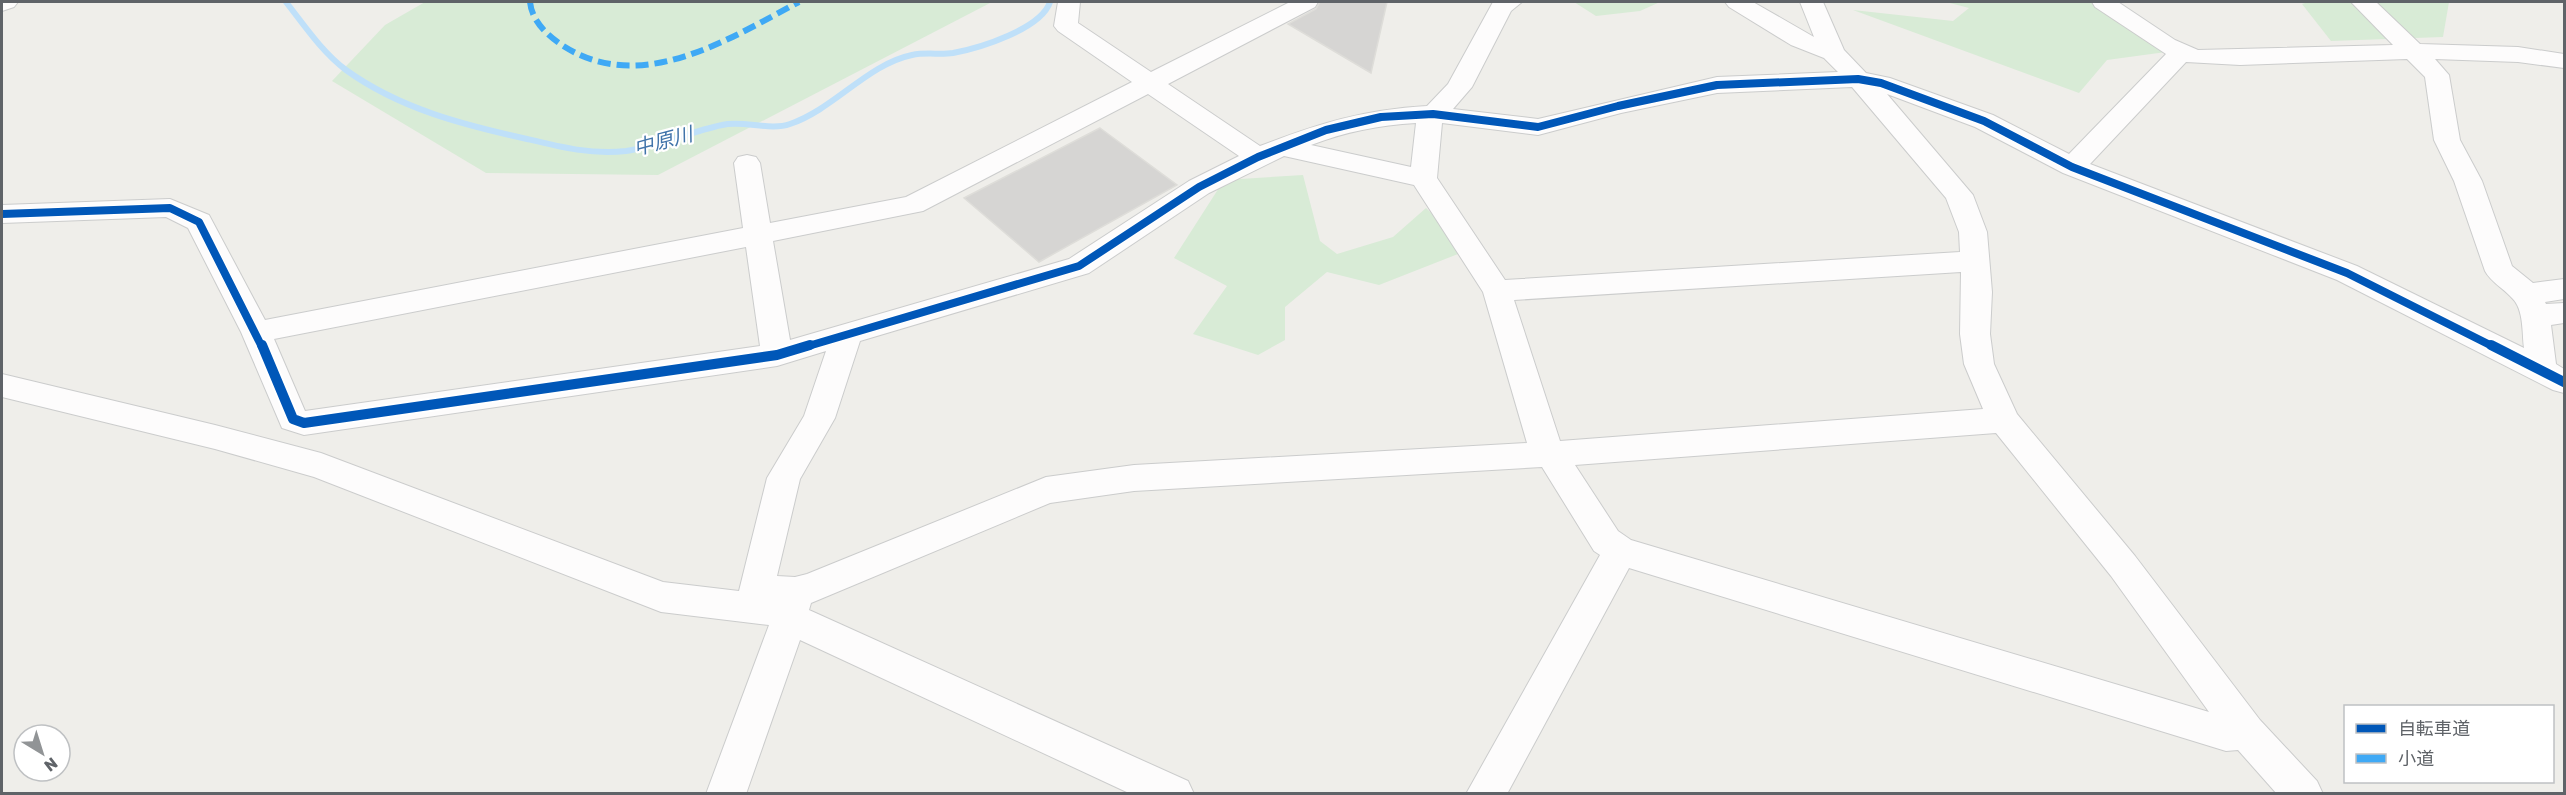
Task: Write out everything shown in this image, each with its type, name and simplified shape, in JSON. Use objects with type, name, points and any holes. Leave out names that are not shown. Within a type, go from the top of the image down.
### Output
[{"type":"street","points":[[2,4],[6,2]]},
{"type":"street","points":[[1069,2],[1066,26],[1152,82],[1271,153],[1423,178]]},
{"type":"street","points":[[256,332],[913,205],[1307,2]]},
{"type":"street","points":[[1510,2],[1502,6],[1459,87],[1429,120],[1423,178],[1497,291],[1540,437],[1553,454],[1606,542],[1620,550],[2226,734],[2246,732]]},
{"type":"street","points":[[1737,2],[1800,40],[1833,53]]},
{"type":"street","points":[[1812,2],[1833,53],[1959,195],[1973,232],[1977,292],[1975,334],[1979,364],[2004,420],[2123,566],[2246,732],[2303,794]]},
{"type":"street","points":[[2103,2],[2180,54],[2217,58],[2414,51],[2526,54],[2565,61]]},
{"type":"street","points":[[2363,2],[2437,75],[2447,140],[2468,181],[2499,271],[2542,306],[2553,376]]},
{"type":"street","points":[[2072,167],[2180,54]]},
{"type":"street","points":[[2,214],[170,208],[199,222],[256,332],[293,419],[304,423],[323,422],[777,355],[1079,266],[1199,187],[1326,130],[1381,117],[1433,114],[1538,127],[1618,106],[1717,85],[1858,79],[1881,83],[1984,121],[2072,167],[2347,273],[2553,376]]},
{"type":"street","points":[[747,163],[777,355]]},
{"type":"street","points":[[1497,291],[1974,261]]},
{"type":"street","points":[[2542,306],[2565,290]]},
{"type":"street","points":[[848,333],[819,418],[784,478],[756,588],[1174,794]]},
{"type":"street","points":[[2,386],[299,459],[661,597],[770,609],[793,605]]},
{"type":"street","points":[[726,794],[793,605],[812,588],[1046,490],[1134,478],[1553,454],[2004,420]]},
{"type":"street","points":[[299,459],[323,422]]},
{"type":"street","points":[[1486,794],[1620,550]]},
{"type":"green space","points":[[425,2],[992,2],[658,175],[486,173],[332,81],[385,25]]},
{"type":"green space","points":[[1574,2],[1660,2],[1640,11],[1596,16]]},
{"type":"green space","points":[[1946,2],[2095,2],[2166,52],[2107,60],[2079,93],[1853,10],[1953,21],[1969,8]]},
{"type":"green space","points":[[2308,2],[2449,2],[2443,37],[2331,41],[2302,4]]},
{"type":"green space","points":[[1303,175],[1320,241],[1337,254],[1393,237],[1426,208],[1446,227],[1458,254],[1379,285],[1327,272],[1285,307],[1285,340],[1258,355],[1193,334],[1227,286],[1174,258],[1224,180]]},
{"type":"building","points":[[1320,2],[1387,2],[1371,73],[1288,24],[1316,9]]},
{"type":"building","points":[[1100,128],[1177,185],[1039,262],[964,198]]},
{"type":"waterway","name":"中原川","points":[[286,2],[337,63],[367,84],[388,95],[433,114],[480,128],[564,147],[613,152],[650,146],[722,125],[782,126],[790,124],[821,108],[881,67],[912,55],[953,53],[993,42],[1035,21],[1050,2]]},
{"type":"marked path","points":[[530,2],[539,24],[563,46],[601,63],[635,68],[658,64],[709,46],[799,2]]},
{"type":"cycle path","points":[[2,214],[170,208],[199,222],[256,332],[293,419],[304,423],[323,422],[777,355],[1079,266],[1199,187],[1258,157],[1326,130],[1381,117],[1433,114],[1538,127],[1618,106],[1717,85],[1858,79],[1881,83],[1984,121],[2072,167],[2347,273],[2564,382]]}]
